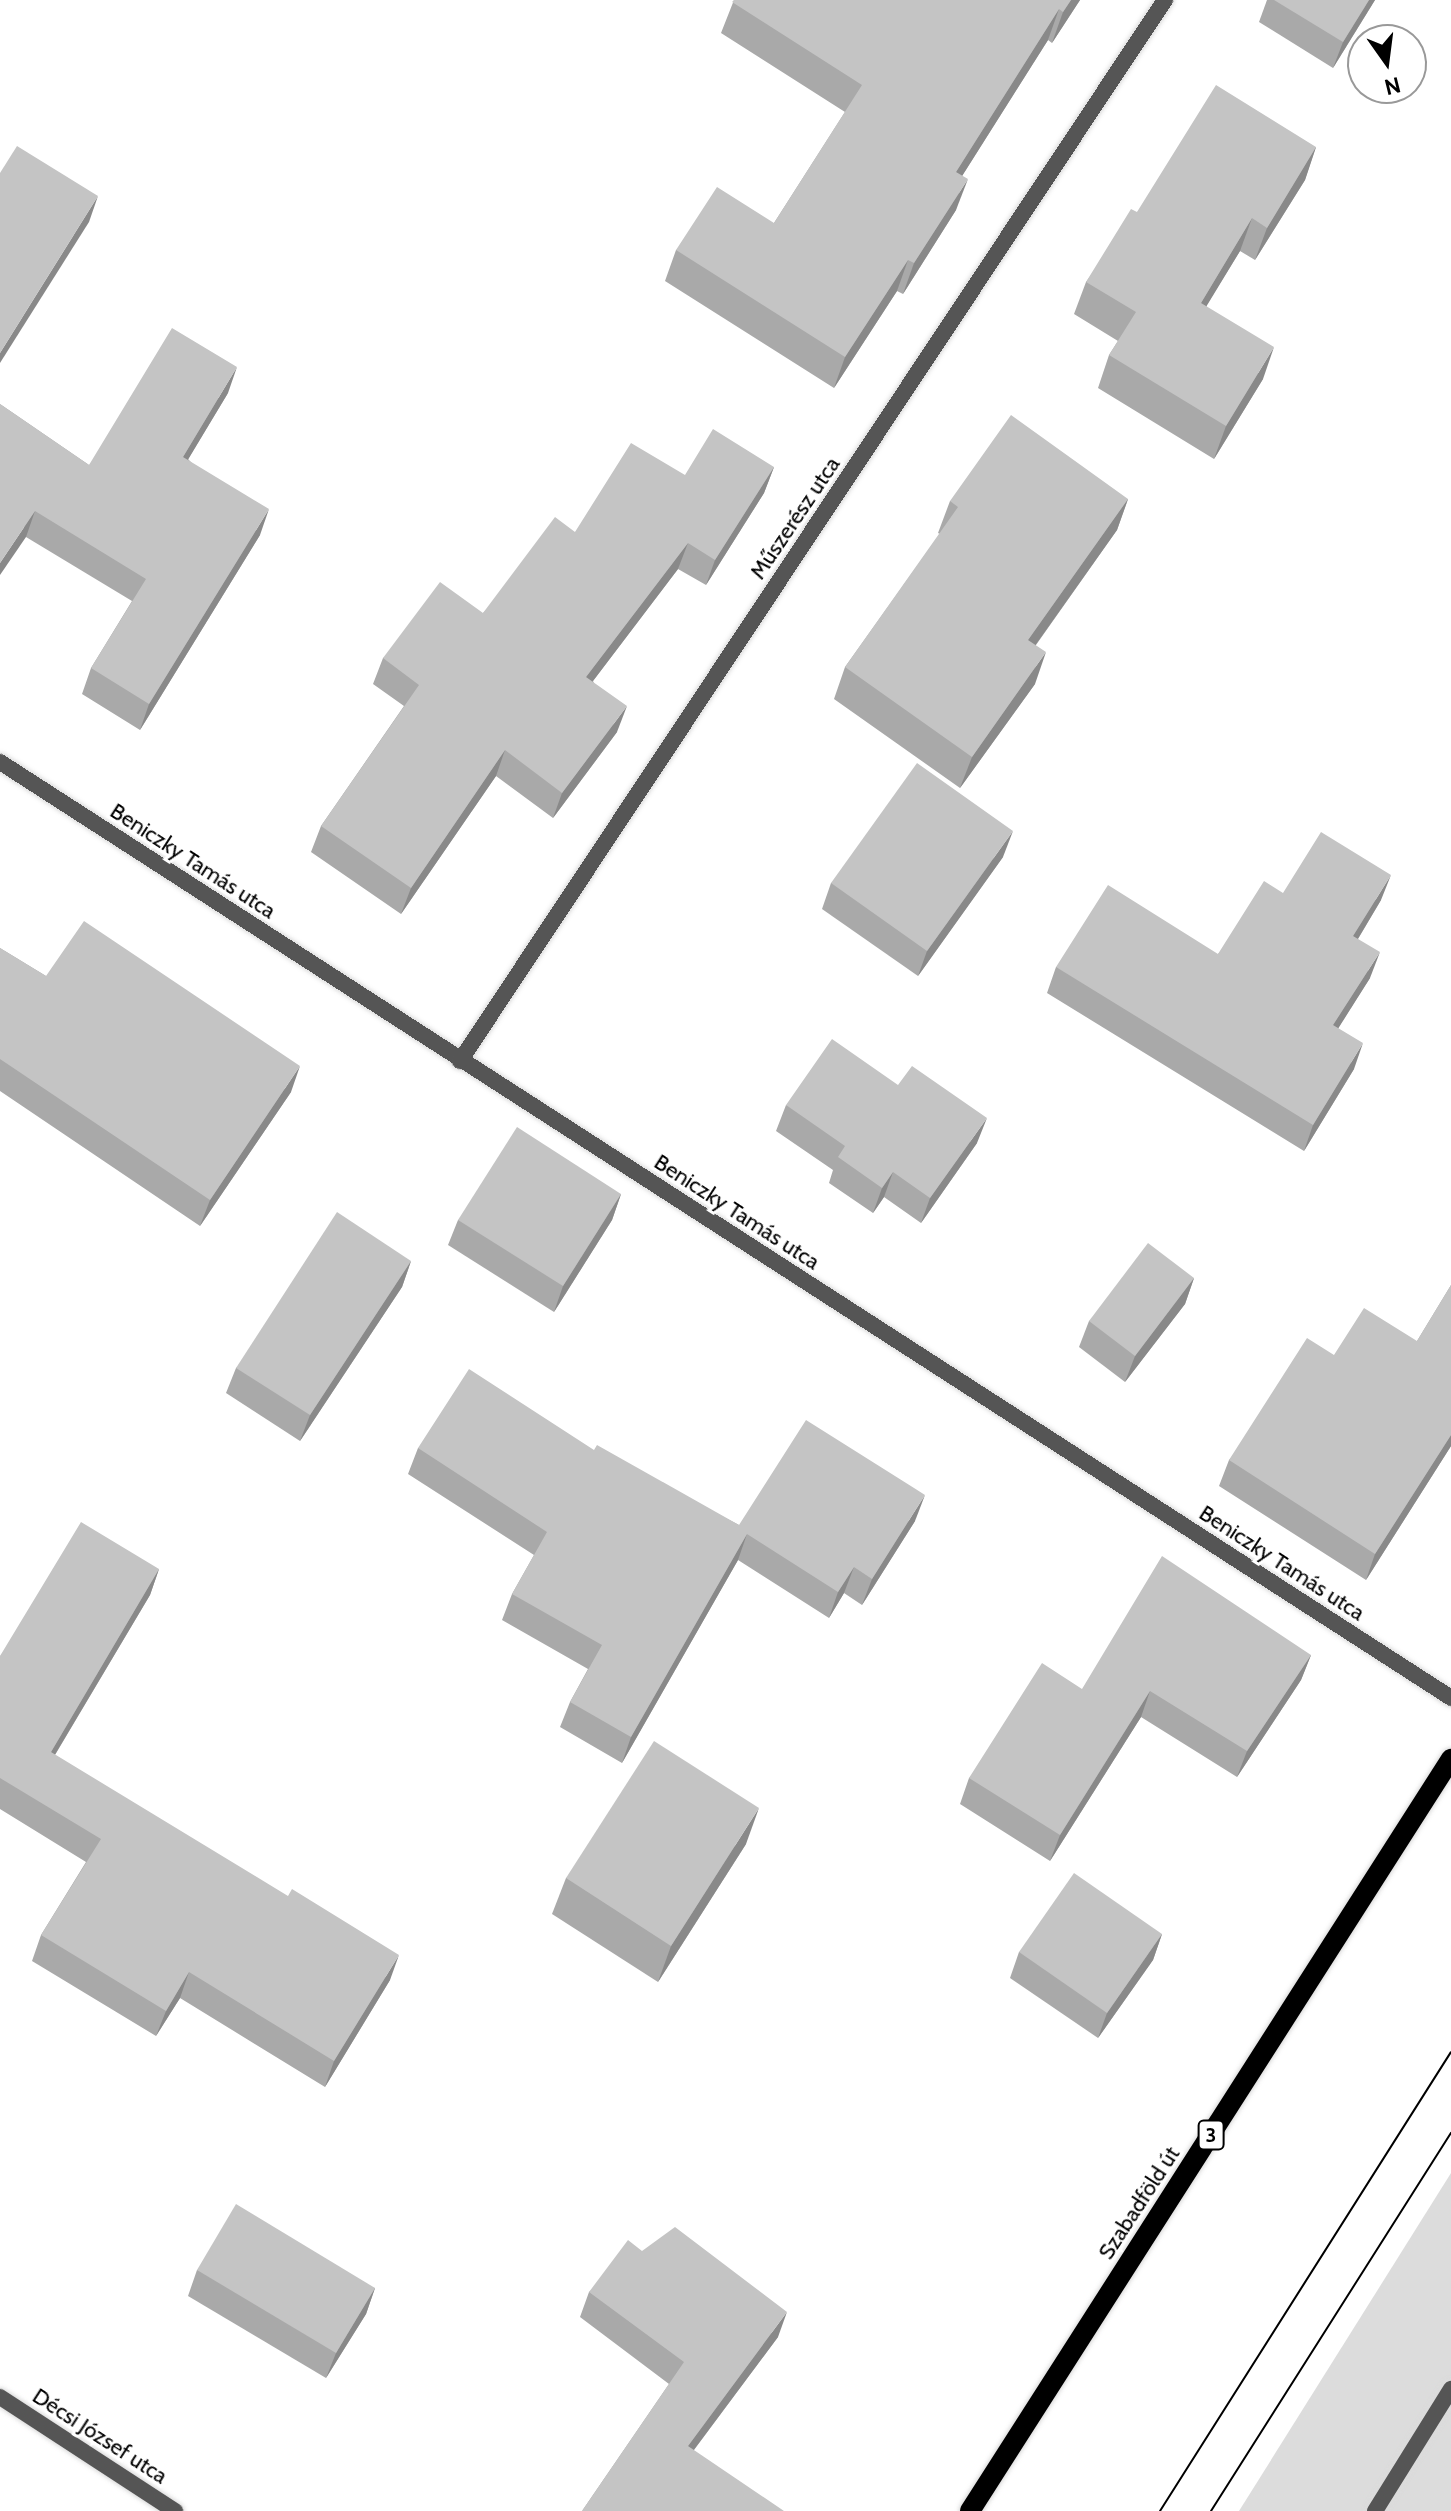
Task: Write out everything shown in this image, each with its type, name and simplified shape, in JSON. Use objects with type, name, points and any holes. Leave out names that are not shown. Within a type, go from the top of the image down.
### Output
[{"type":"main road","name":"Szabadföld út","points":[[970,2511],[1451,1759]]},
{"type":"street","name":"Műszerész utca","points":[[460,1061],[1165,0]]},
{"type":"street","name":"Beniczky Tamás utca","points":[[0,762],[1451,1698]]},
{"type":"street","points":[[1375,2511],[1451,2389]]},
{"type":"street","name":"Décsi József utca","points":[[0,2397],[175,2511]]},
{"type":"shaded area","points":[[1451,2173],[1451,2511],[1239,2511]]},
{"type":"building","points":[[1071,0],[1063,12],[1059,9],[956,172],[968,179],[914,263],[908,260],[845,357],[676,250],[717,187],[774,223],[862,85],[732,2]]},
{"type":"building","points":[[1274,0],[1369,0],[1354,24],[1347,24],[1347,36],[1343,42]]},
{"type":"building","points":[[1216,85],[1316,147],[1267,228],[1252,218],[1201,303],[1274,347],[1226,426],[1109,355],[1136,312],[1086,282],[1131,209],[1137,212]]},
{"type":"building","points":[[17,146],[98,196],[0,353],[0,173]]},
{"type":"building","points":[[172,328],[237,367],[183,457],[269,509],[149,704],[91,668],[146,579],[35,511],[0,563],[0,404],[89,465]]},
{"type":"building","points":[[1011,415],[1128,499],[1028,640],[1046,652],[972,757],[845,667],[958,507],[950,501]]},
{"type":"building","points":[[713,429],[774,467],[715,560],[688,543],[586,677],[627,706],[562,793],[505,750],[411,888],[321,826],[419,685],[383,658],[440,582],[483,613],[555,517],[575,532],[631,443],[685,475]]},
{"type":"building","points":[[917,763],[1013,831],[927,951],[831,883]]},
{"type":"building","points":[[1321,832],[1391,875],[1353,936],[1380,952],[1333,1025],[1363,1043],[1313,1125],[1056,967],[1108,885],[1218,954],[1264,881],[1283,893]]},
{"type":"building","points":[[84,921],[300,1066],[210,1200],[0,1059],[0,948],[46,976]]},
{"type":"building","points":[[832,1039],[898,1085],[912,1066],[987,1118],[930,1198],[893,1172],[882,1188],[838,1157],[845,1146],[786,1105]]},
{"type":"building","points":[[517,1127],[621,1194],[563,1286],[458,1220]]},
{"type":"building","points":[[337,1212],[411,1261],[310,1415],[236,1368]]},
{"type":"building","points":[[1148,1243],[1194,1278],[1135,1356],[1089,1321]]},
{"type":"building","points":[[1451,1285],[1451,1435],[1375,1554],[1229,1460],[1307,1338],[1334,1355],[1364,1308],[1417,1341]]},
{"type":"building","points":[[469,1369],[594,1450],[597,1445],[739,1525],[806,1420],[925,1495],[872,1579],[854,1567],[838,1592],[747,1534],[631,1737],[570,1702],[602,1645],[512,1594],[547,1532],[418,1448]]},
{"type":"building","points":[[81,1522],[159,1569],[51,1752],[288,1896],[292,1889],[399,1955],[334,2061],[189,1972],[166,2011],[41,1935],[101,1839],[0,1778],[0,1656]]},
{"type":"building","points":[[1162,1556],[1311,1655],[1247,1751],[1150,1691],[1060,1835],[969,1778],[1042,1663],[1082,1689]]},
{"type":"building","points":[[654,1741],[759,1808],[671,1946],[566,1878]]},
{"type":"building","points":[[1074,1873],[1162,1934],[1107,2013],[1019,1952]]},
{"type":"building","points":[[236,2204],[375,2288],[336,2353],[197,2270]]},
{"type":"building","points":[[675,2227],[787,2312],[688,2446],[784,2511],[582,2511],[684,2362],[589,2292],[628,2240],[642,2251]]},
{"type":"tram line","points":[[1160,2511],[1451,2052]]},
{"type":"tram line","points":[[1211,2511],[1451,2133]]}]
